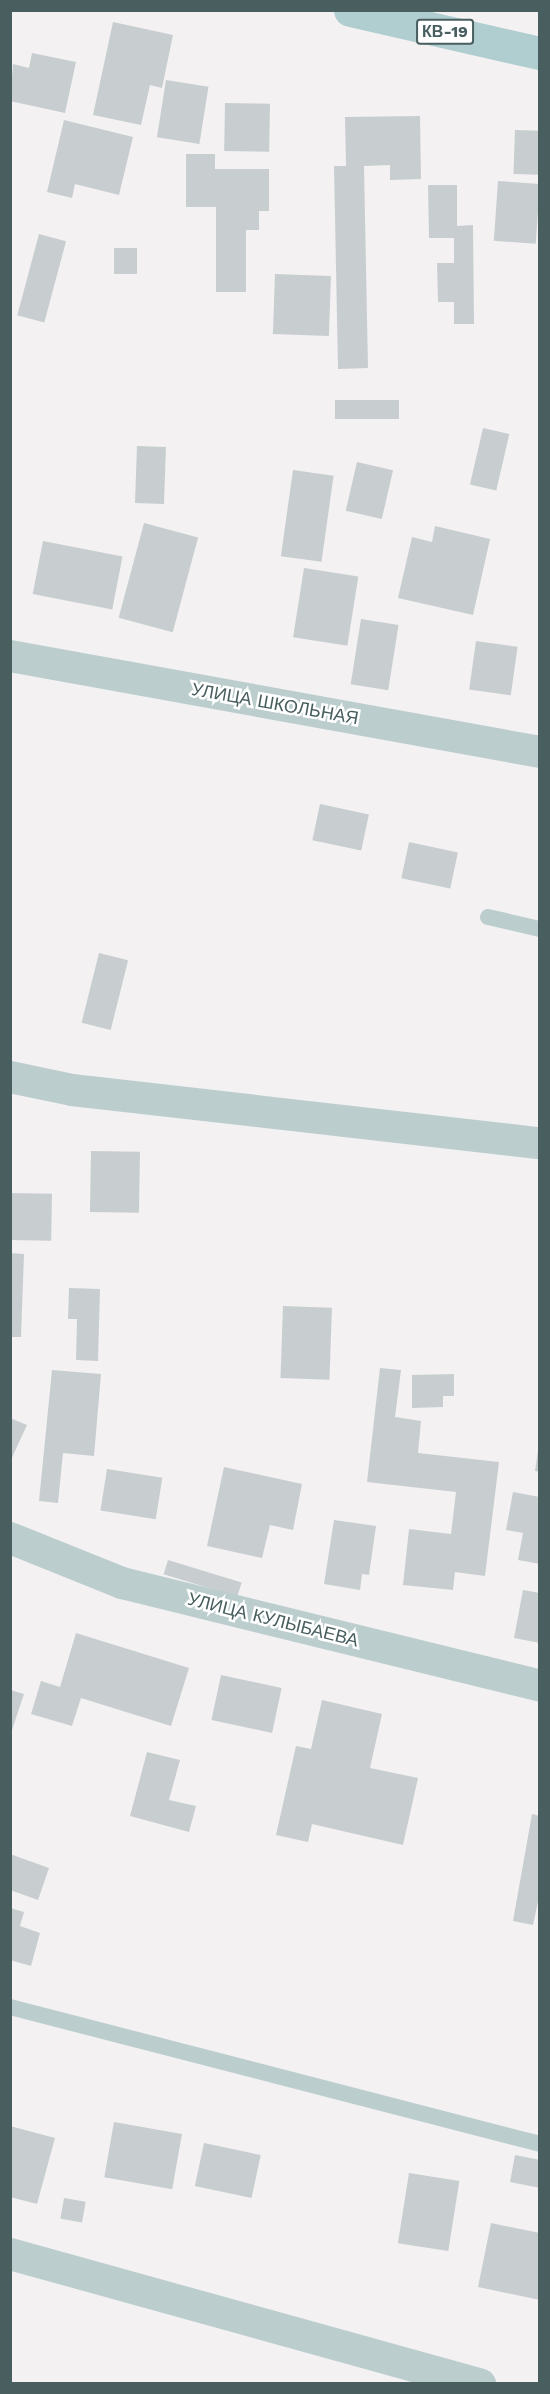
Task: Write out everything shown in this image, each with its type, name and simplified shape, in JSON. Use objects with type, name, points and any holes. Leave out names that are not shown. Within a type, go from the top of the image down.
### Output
[{"type":"main road","name":"КВ-19","points":[[350,10],[540,53]]},
{"type":"street","name":"УЛИЦА ШКОЛЬНАЯ","points":[[10,656],[540,752]]},
{"type":"street","points":[[10,1077],[72,1090],[540,1143]]},
{"type":"street","name":"УЛИЦА КУЛЫБАЕВА","points":[[10,1538],[122,1583],[540,1686]]},
{"type":"street","points":[[10,2254],[480,2384]]},
{"type":"lane","points":[[488,917],[540,928]]},
{"type":"lane","points":[[10,2007],[540,2144]]},
{"type":"building","points":[[113,22],[173,35],[162,88],[150,85],[141,125],[93,115]]},
{"type":"building","points":[[32,53],[76,62],[65,113],[10,101],[13,64],[29,68]]},
{"type":"building","points":[[166,80],[208,87],[199,144],[157,137]]},
{"type":"building","points":[[225,103],[270,104],[269,152],[224,151]]},
{"type":"building","points":[[420,116],[421,179],[390,180],[390,165],[364,166],[368,368],[338,369],[334,166],[346,166],[345,117]]},
{"type":"building","points":[[64,120],[133,137],[119,195],[75,184],[72,198],[47,192]]},
{"type":"building","points":[[515,130],[540,131],[538,175],[513,174]]},
{"type":"building","points":[[186,154],[215,154],[215,169],[269,169],[269,211],[259,211],[259,230],[246,230],[246,292],[216,292],[216,207],[186,207]]},
{"type":"building","points":[[498,181],[540,184],[536,244],[494,241]]},
{"type":"building","points":[[428,185],[457,185],[457,226],[473,225],[474,324],[454,324],[454,302],[438,302],[437,263],[454,263],[454,238],[429,238]]},
{"type":"building","points":[[39,234],[66,241],[44,322],[17,315]]},
{"type":"building","points":[[114,248],[137,248],[137,274],[114,274]]},
{"type":"building","points":[[275,274],[331,276],[329,336],[273,334]]},
{"type":"building","points":[[335,400],[399,400],[399,419],[335,419]]},
{"type":"building","points":[[483,428],[509,434],[496,491],[470,485]]},
{"type":"building","points":[[137,446],[166,447],[164,504],[135,503]]},
{"type":"building","points":[[357,462],[393,470],[382,519],[346,511]]},
{"type":"building","points":[[293,470],[334,476],[321,562],[281,556]]},
{"type":"building","points":[[144,523],[198,537],[173,632],[119,618]]},
{"type":"building","points":[[435,526],[490,539],[473,615],[398,598],[412,537],[432,542]]},
{"type":"building","points":[[43,541],[123,556],[112,609],[33,594]]},
{"type":"building","points":[[304,568],[358,577],[347,646],[293,637]]},
{"type":"building","points":[[361,619],[399,625],[388,690],[351,684]]},
{"type":"building","points":[[476,641],[518,647],[511,695],[469,690]]},
{"type":"building","points":[[320,804],[369,814],[361,851],[312,840]]},
{"type":"building","points":[[409,842],[458,852],[450,889],[401,878]]},
{"type":"building","points":[[99,953],[128,960],[111,1030],[82,1023]]},
{"type":"building","points":[[91,1151],[140,1152],[139,1213],[90,1212]]},
{"type":"building","points":[[10,1193],[52,1194],[51,1241],[10,1240]]},
{"type":"building","points":[[10,1253],[24,1254],[21,1337],[10,1337]]},
{"type":"building","points":[[69,1288],[100,1289],[98,1361],[76,1360],[77,1319],[68,1319]]},
{"type":"building","points":[[283,1306],[332,1308],[329,1380],[280,1378]]},
{"type":"building","points":[[380,1368],[401,1370],[395,1417],[421,1421],[418,1453],[499,1462],[485,1576],[455,1572],[453,1590],[403,1585],[409,1529],[451,1534],[456,1492],[367,1482]]},
{"type":"building","points":[[52,1370],[101,1374],[94,1456],[63,1453],[58,1503],[39,1501]]},
{"type":"building","points":[[454,1374],[454,1396],[443,1396],[443,1407],[412,1408],[412,1375]]},
{"type":"building","points":[[10,1418],[27,1425],[10,1462]]},
{"type":"building","points":[[538,1451],[540,1451],[540,1472],[535,1471]]},
{"type":"building","points":[[224,1467],[302,1484],[293,1530],[270,1525],[262,1558],[207,1546]]},
{"type":"building","points":[[107,1469],[162,1478],[156,1519],[100,1510]]},
{"type":"building","points":[[513,1492],[540,1497],[540,1564],[518,1560],[523,1533],[506,1530]]},
{"type":"building","points":[[334,1520],[376,1526],[369,1575],[362,1574],[360,1590],[324,1584]]},
{"type":"building","points":[[168,1560],[242,1583],[237,1597],[164,1574]]},
{"type":"building","points":[[523,1590],[540,1593],[540,1643],[514,1638]]},
{"type":"building","points":[[76,1633],[189,1668],[171,1726],[81,1698],[72,1726],[31,1714],[41,1681],[60,1687]]},
{"type":"building","points":[[221,1675],[282,1688],[272,1733],[211,1720]]},
{"type":"building","points":[[10,1690],[24,1694],[11,1733],[10,1733]]},
{"type":"building","points":[[322,1700],[382,1714],[370,1768],[418,1778],[403,1845],[312,1824],[308,1842],[276,1835],[296,1746],[311,1749]]},
{"type":"building","points":[[147,1752],[180,1760],[169,1800],[196,1806],[189,1832],[130,1816]]},
{"type":"building","points":[[532,1814],[540,1816],[540,1892],[533,1925],[513,1921]]},
{"type":"building","points":[[10,1854],[49,1868],[38,1900],[10,1890]]},
{"type":"building","points":[[10,1908],[24,1912],[20,1926],[40,1933],[31,1966],[10,1960]]},
{"type":"building","points":[[114,2122],[182,2134],[172,2189],[104,2177]]},
{"type":"building","points":[[10,2126],[55,2138],[37,2204],[10,2197]]},
{"type":"building","points":[[204,2143],[261,2155],[252,2198],[195,2186]]},
{"type":"building","points":[[515,2155],[540,2160],[540,2188],[510,2182]]},
{"type":"building","points":[[409,2173],[459,2181],[448,2251],[398,2243]]},
{"type":"building","points":[[64,2198],[86,2202],[82,2223],[60,2219]]},
{"type":"building","points":[[491,2223],[540,2233],[540,2300],[478,2287]]}]
